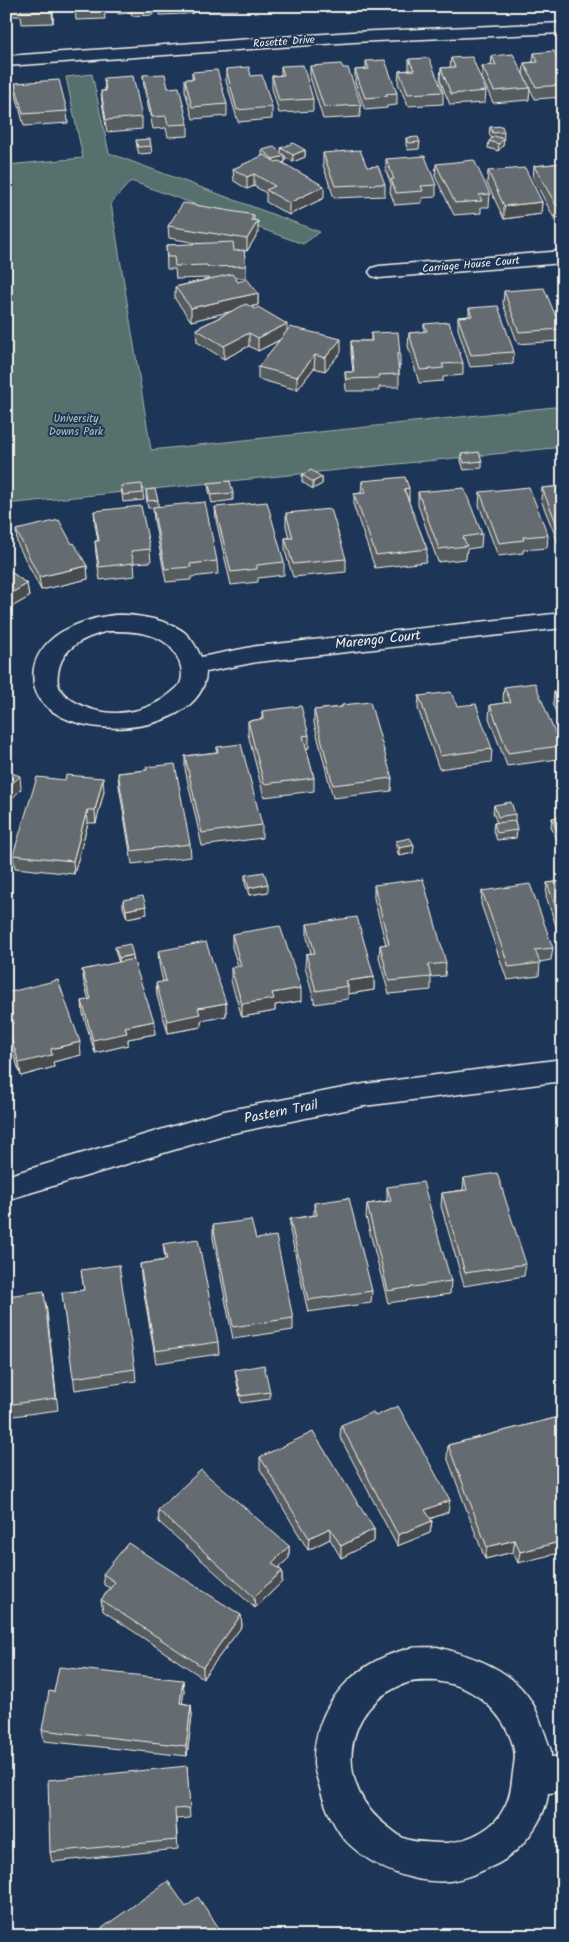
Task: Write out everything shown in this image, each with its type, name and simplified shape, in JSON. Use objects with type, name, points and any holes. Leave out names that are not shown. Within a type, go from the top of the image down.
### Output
[{"type":"street","name":"Rosette Drive","points":[[6,61],[353,37],[563,28]]},
{"type":"street","name":"Carriage House Court","points":[[379,272],[563,257]]},
{"type":"street","name":"Marengo Court","points":[[195,666],[257,654],[563,620]]},
{"type":"street","points":[[108,623],[134,623],[166,632],[183,644],[195,666],[194,679],[184,696],[158,713],[133,720],[102,721],[78,715],[54,700],[44,683],[45,664],[54,649],[71,636],[83,630],[108,623]]},
{"type":"street","name":"Pastern Trail","points":[[6,1188],[224,1123],[364,1095],[563,1070]]},
{"type":"street","points":[[437,1664],[470,1673],[500,1691],[521,1718],[533,1751],[547,1776],[529,1800],[512,1830],[484,1851],[451,1862],[414,1860],[392,1853],[362,1831],[342,1801],[332,1764],[336,1731],[352,1700],[377,1678],[408,1665],[437,1664]]},
{"type":"green space","name":"University Downs Park","points":[[92,74],[109,153],[320,232],[303,244],[131,181],[111,203],[151,450],[563,406],[563,447],[6,504],[6,165],[83,158],[66,77]]},
{"type":"building","points":[[21,6],[52,6],[52,11],[21,12]]},
{"type":"building","points":[[75,6],[104,6],[104,8],[75,9]]},
{"type":"building","points":[[554,51],[563,69],[563,85],[536,87],[524,63],[538,62],[534,53]]},
{"type":"building","points":[[513,54],[530,88],[494,91],[482,66],[496,65],[492,56]]},
{"type":"building","points":[[472,57],[486,91],[451,94],[441,68],[455,67],[451,58]]},
{"type":"building","points":[[429,58],[443,92],[408,94],[399,71],[414,70],[409,59]]},
{"type":"building","points":[[385,60],[397,93],[386,94],[388,96],[365,98],[355,70],[369,69],[366,61]]},
{"type":"building","points":[[341,64],[343,68],[348,68],[361,105],[324,107],[310,66]]},
{"type":"building","points":[[303,65],[313,99],[279,101],[272,76],[284,75],[281,66]]},
{"type":"building","points":[[249,67],[251,76],[262,75],[272,107],[237,110],[226,69]]},
{"type":"building","points":[[217,70],[227,104],[192,107],[185,79],[194,79],[192,72]]},
{"type":"building","points":[[165,74],[168,88],[179,87],[188,124],[168,125],[166,116],[152,117],[143,75]]},
{"type":"building","points":[[133,76],[142,117],[106,120],[101,91],[106,91],[104,78]]},
{"type":"building","points":[[59,80],[67,111],[23,114],[15,83]]},
{"type":"building","points":[[502,126],[504,132],[493,133],[490,127]]},
{"type":"building","points":[[494,136],[504,139],[499,144],[489,141]]},
{"type":"building","points":[[418,137],[420,142],[408,143],[406,138]]},
{"type":"building","points":[[150,139],[151,146],[138,147],[136,140]]},
{"type":"building","points":[[293,143],[305,150],[293,155],[281,148]]},
{"type":"building","points":[[274,147],[285,156],[273,159],[262,150]]},
{"type":"building","points":[[360,150],[367,167],[378,166],[385,184],[335,186],[323,153]]},
{"type":"building","points":[[264,155],[276,162],[279,161],[324,186],[289,203],[266,190],[275,186],[254,174],[247,177],[233,169]]},
{"type":"building","points":[[425,156],[436,185],[421,186],[423,191],[396,193],[391,179],[394,179],[386,159]]},
{"type":"building","points":[[474,160],[490,194],[479,195],[482,201],[455,203],[436,164]]},
{"type":"building","points":[[563,163],[563,205],[556,205],[534,166]]},
{"type":"building","points":[[525,168],[542,202],[504,206],[488,171]]},
{"type":"building","points":[[183,203],[254,215],[251,220],[258,221],[247,239],[168,226]]},
{"type":"building","points":[[233,242],[234,251],[244,250],[246,266],[175,266],[174,257],[167,257],[166,245]]},
{"type":"building","points":[[232,274],[238,282],[247,279],[258,293],[191,308],[175,287]]},
{"type":"building","points":[[544,288],[561,329],[519,332],[504,291]]},
{"type":"building","points":[[246,304],[255,309],[258,307],[287,324],[258,338],[249,333],[224,346],[196,329]]},
{"type":"building","points":[[498,306],[514,352],[471,355],[458,317],[472,316],[469,308]]},
{"type":"building","points":[[449,322],[463,363],[442,364],[444,368],[420,370],[409,333],[427,331],[424,324]]},
{"type":"building","points":[[290,327],[341,339],[325,358],[315,355],[297,377],[258,367]]},
{"type":"building","points":[[398,332],[400,354],[397,354],[399,374],[378,375],[379,378],[346,379],[345,372],[354,372],[351,341],[372,341],[371,333]]},
{"type":"building","points":[[479,452],[482,461],[464,463],[461,454]]},
{"type":"building","points":[[311,470],[322,477],[313,482],[302,475]]},
{"type":"building","points":[[405,477],[409,488],[404,489],[427,549],[376,555],[354,494],[366,493],[362,481]]},
{"type":"building","points":[[230,481],[233,493],[212,495],[208,483]]},
{"type":"building","points":[[142,484],[143,493],[123,495],[121,486]]},
{"type":"building","points":[[563,486],[563,537],[562,537],[542,488]]},
{"type":"building","points":[[529,487],[548,535],[523,537],[524,540],[499,543],[480,492]]},
{"type":"building","points":[[464,488],[482,534],[463,537],[467,546],[439,549],[418,492]]},
{"type":"building","points":[[155,489],[158,500],[148,501],[146,490]]},
{"type":"building","points":[[205,502],[217,561],[190,564],[191,567],[165,569],[153,507]]},
{"type":"building","points":[[267,502],[284,562],[257,565],[257,569],[231,572],[215,507]]},
{"type":"building","points":[[141,506],[150,549],[131,551],[134,563],[99,567],[95,541],[99,541],[94,511]]},
{"type":"building","points":[[331,509],[346,559],[293,564],[285,538],[293,538],[286,513]]},
{"type":"building","points":[[59,520],[87,566],[39,577],[16,530]]},
{"type":"building","points":[[6,568],[27,584],[6,596]]},
{"type":"building","points":[[535,683],[560,746],[508,753],[490,705],[511,702],[504,687]]},
{"type":"building","points":[[563,691],[563,713],[554,692]]},
{"type":"building","points":[[451,692],[457,706],[476,704],[492,749],[440,756],[419,696]]},
{"type":"building","points":[[370,702],[392,778],[333,785],[314,710]]},
{"type":"building","points":[[301,706],[309,735],[303,736],[314,778],[264,784],[248,721],[263,719],[262,711]]},
{"type":"building","points":[[241,744],[262,825],[202,833],[185,756],[218,752],[217,747]]},
{"type":"building","points":[[175,764],[190,844],[131,851],[118,773],[147,770],[146,767]]},
{"type":"building","points":[[6,771],[20,776],[6,790]]},
{"type":"building","points":[[66,775],[103,778],[95,810],[87,810],[73,861],[13,855],[37,777],[65,780]]},
{"type":"building","points":[[511,802],[515,814],[498,817],[494,805]]},
{"type":"building","points":[[563,817],[563,830],[556,830],[552,818]]},
{"type":"building","points":[[515,821],[517,830],[497,833],[494,823]]},
{"type":"building","points":[[410,838],[414,845],[399,848],[396,841]]},
{"type":"building","points":[[264,872],[268,884],[249,888],[245,875]]},
{"type":"building","points":[[423,879],[446,963],[428,965],[431,977],[389,981],[380,945],[389,944],[374,885]]},
{"type":"building","points":[[563,881],[563,928],[547,883]]},
{"type":"building","points":[[530,884],[553,948],[535,950],[540,963],[509,967],[482,891]]},
{"type":"building","points":[[143,896],[146,906],[126,910],[123,900]]},
{"type":"building","points":[[357,917],[374,977],[346,981],[348,986],[316,991],[306,954],[315,953],[307,924]]},
{"type":"building","points":[[280,926],[301,988],[272,993],[274,999],[242,1004],[231,968],[241,966],[232,934]]},
{"type":"building","points":[[206,942],[226,1003],[198,1008],[200,1014],[167,1021],[156,983],[166,981],[158,951]]},
{"type":"building","points":[[130,944],[133,955],[119,958],[115,947]]},
{"type":"building","points":[[133,959],[154,1021],[125,1027],[127,1033],[93,1040],[82,1001],[91,999],[82,970]]},
{"type":"building","points":[[58,980],[80,1042],[51,1049],[52,1055],[19,1063],[7,1025],[13,1023],[6,1003],[6,993]]},
{"type":"building","points":[[497,1173],[526,1264],[465,1273],[442,1193],[467,1190],[464,1178]]},
{"type":"building","points":[[423,1182],[451,1281],[388,1291],[367,1204],[391,1201],[387,1187]]},
{"type":"building","points":[[349,1198],[372,1291],[308,1300],[290,1219],[317,1215],[314,1203]]},
{"type":"building","points":[[251,1220],[256,1239],[276,1236],[293,1318],[233,1327],[213,1225]]},
{"type":"building","points":[[198,1239],[218,1342],[155,1351],[140,1264],[167,1260],[163,1244]]},
{"type":"building","points":[[119,1265],[135,1369],[73,1378],[62,1293],[84,1290],[81,1270]]},
{"type":"building","points":[[44,1291],[56,1398],[6,1405],[7,1296]]},
{"type":"building","points":[[264,1365],[270,1392],[241,1396],[235,1370]]},
{"type":"building","points":[[398,1406],[450,1500],[425,1510],[432,1521],[398,1535],[341,1425],[373,1412],[375,1416]]},
{"type":"building","points":[[563,1416],[563,1541],[520,1552],[515,1540],[487,1547],[448,1445]]},
{"type":"building","points":[[313,1432],[374,1529],[341,1546],[330,1528],[309,1538],[260,1457]]},
{"type":"building","points":[[201,1470],[289,1546],[272,1563],[282,1571],[254,1597],[158,1510]]},
{"type":"building","points":[[128,1543],[241,1615],[203,1667],[101,1600],[115,1582],[103,1574]]},
{"type":"building","points":[[59,1667],[183,1680],[180,1703],[191,1705],[186,1746],[42,1730],[49,1691],[54,1692]]},
{"type":"building","points":[[187,1766],[190,1808],[175,1809],[177,1840],[50,1852],[48,1780]]},
{"type":"building","points":[[168,1881],[186,1907],[198,1897],[223,1934],[220,1936],[91,1936]]}]
